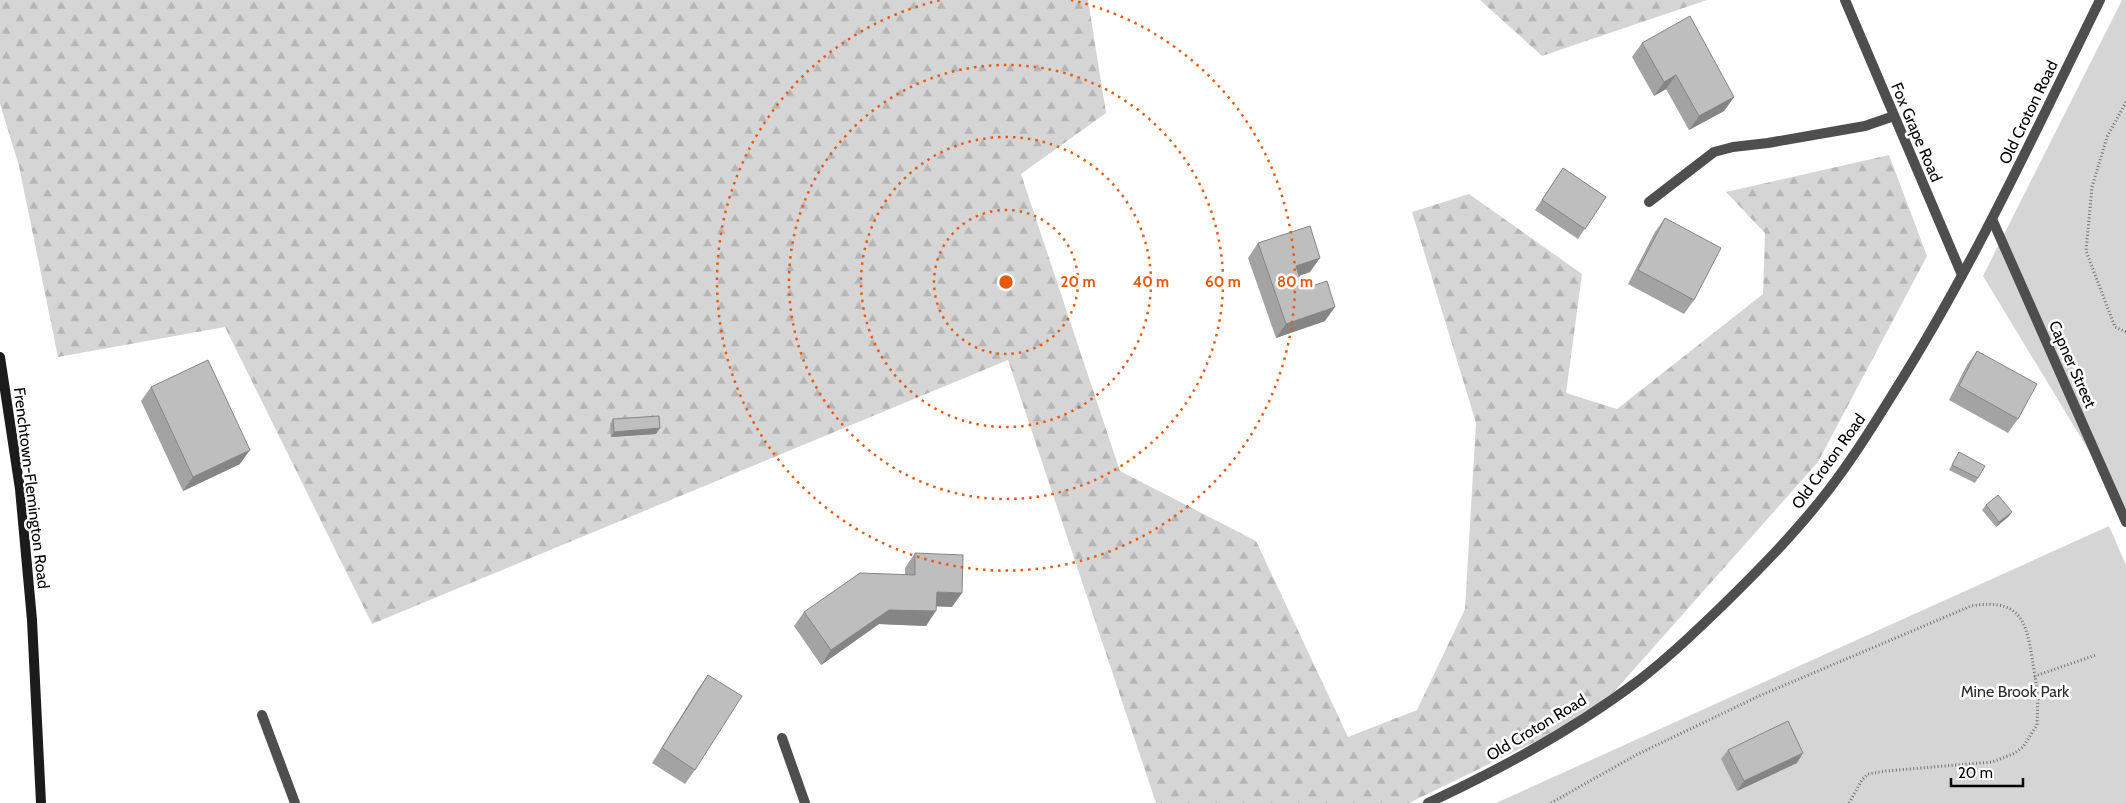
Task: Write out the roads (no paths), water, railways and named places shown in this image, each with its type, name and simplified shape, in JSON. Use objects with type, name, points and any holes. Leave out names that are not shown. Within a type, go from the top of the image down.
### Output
[{"type":"main road","name":"Frenchtown-Flemington Road","points":[[0,357],[24,527],[32,620],[41,803]]},
{"type":"street","name":"Fox Grape Road","points":[[1845,0],[1962,275]]},
{"type":"street","name":"Old Croton Road","points":[[1428,803],[1512,761],[1577,722],[1630,686],[1695,633],[1798,528],[1845,469],[1924,344],[1992,219],[2100,0]]},
{"type":"street","points":[[1649,202],[1714,152],[1733,147],[1768,143],[1865,126],[1894,116]]},
{"type":"street","name":"Capner Street","points":[[1992,219],[2126,522]]},
{"type":"street","points":[[262,715],[295,803]]},
{"type":"street","points":[[782,738],[805,803]]},
{"type":"park label","name":"Mine Brook Park","points":[[2015,691]]}]
